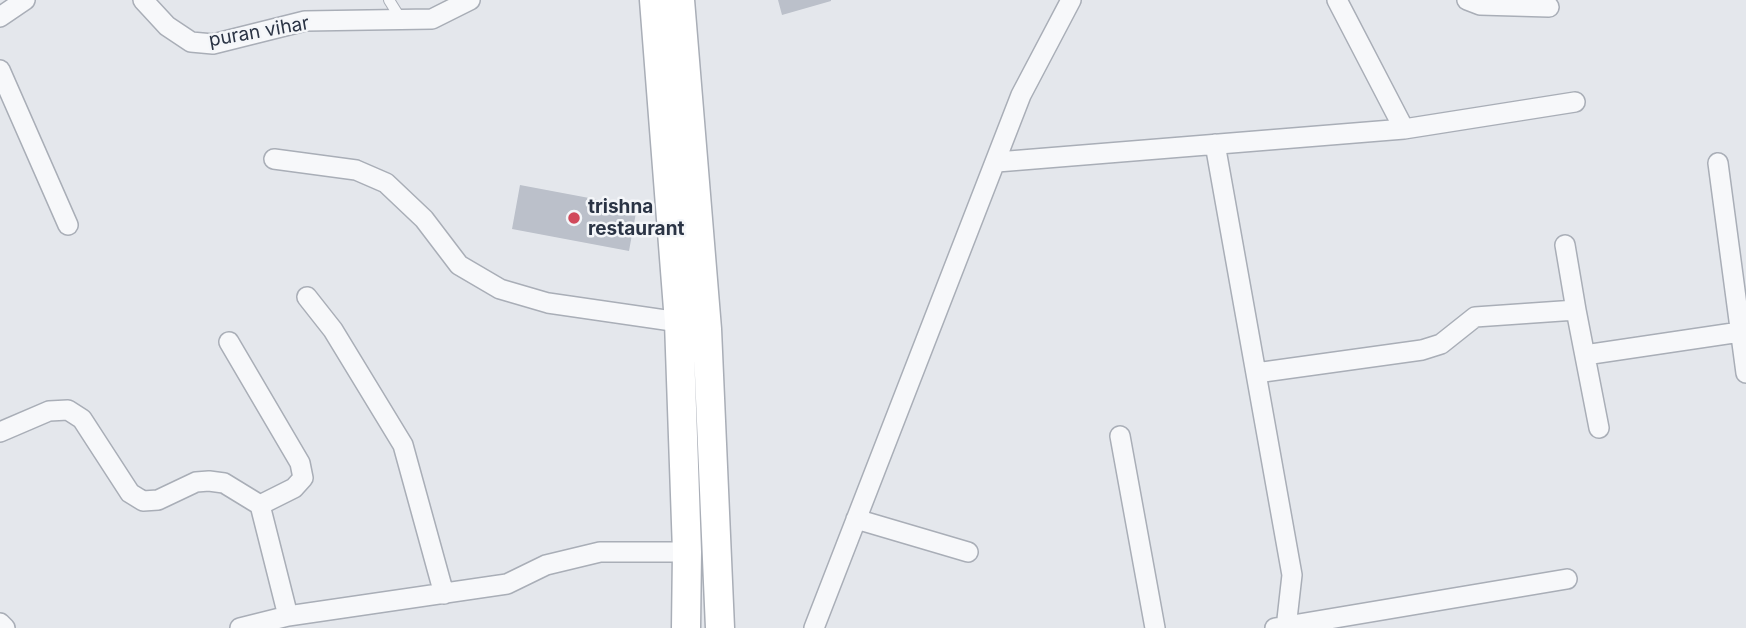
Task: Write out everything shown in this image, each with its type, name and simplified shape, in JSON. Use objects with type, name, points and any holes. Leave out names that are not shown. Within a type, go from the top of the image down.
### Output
[{"type":"main road","points":[[654,0],[679,322],[687,552],[686,628]]},
{"type":"main road","points":[[680,0],[707,329],[720,628]]},
{"type":"street","points":[[1,15],[25,0]]},
{"type":"street","name":"puran vihar","points":[[143,0],[167,26],[191,42],[213,44],[304,21],[432,19],[470,0]]},
{"type":"street","points":[[814,628],[1021,95],[1071,0]]},
{"type":"street","points":[[1337,0],[1405,129]]},
{"type":"street","points":[[1467,0],[1480,5],[1549,7]]},
{"type":"street","points":[[0,70],[68,225]]},
{"type":"street","points":[[996,162],[1405,129],[1574,102]]},
{"type":"street","points":[[1215,144],[1292,575],[1282,627],[1567,579]]},
{"type":"street","points":[[274,159],[356,170],[386,183],[424,219],[459,265],[500,289],[548,303],[679,322]]},
{"type":"street","points":[[1718,163],[1746,373]]},
{"type":"street","points":[[1565,245],[1599,428]]},
{"type":"street","points":[[307,298],[333,330],[403,445],[444,594]]},
{"type":"street","points":[[1256,373],[1422,350],[1441,344],[1475,317],[1576,310]]},
{"type":"street","points":[[1585,355],[1740,332]]},
{"type":"street","points":[[229,342],[300,463],[303,478],[294,488],[260,505]]},
{"type":"street","points":[[0,432],[49,411],[68,410],[82,419],[130,493],[143,501],[158,500],[195,482],[209,481],[224,483],[260,505],[288,617]]},
{"type":"street","points":[[1120,436],[1155,628]]},
{"type":"street","points":[[856,519],[968,552]]},
{"type":"street","points":[[240,628],[288,617],[507,584],[546,565],[600,552],[687,552]]},
{"type":"street","points":[[0,622],[5,628]]},
{"type":"lane","points":[[390,0],[402,21]]},
{"type":"building","points":[[778,0],[831,0],[831,1],[782,15]]},
{"type":"building","name":"trishna restaurant","points":[[520,185],[637,207],[629,251],[512,229]]},
{"type":"place","name":"trishna restaurant","points":[[574,218]]}]
